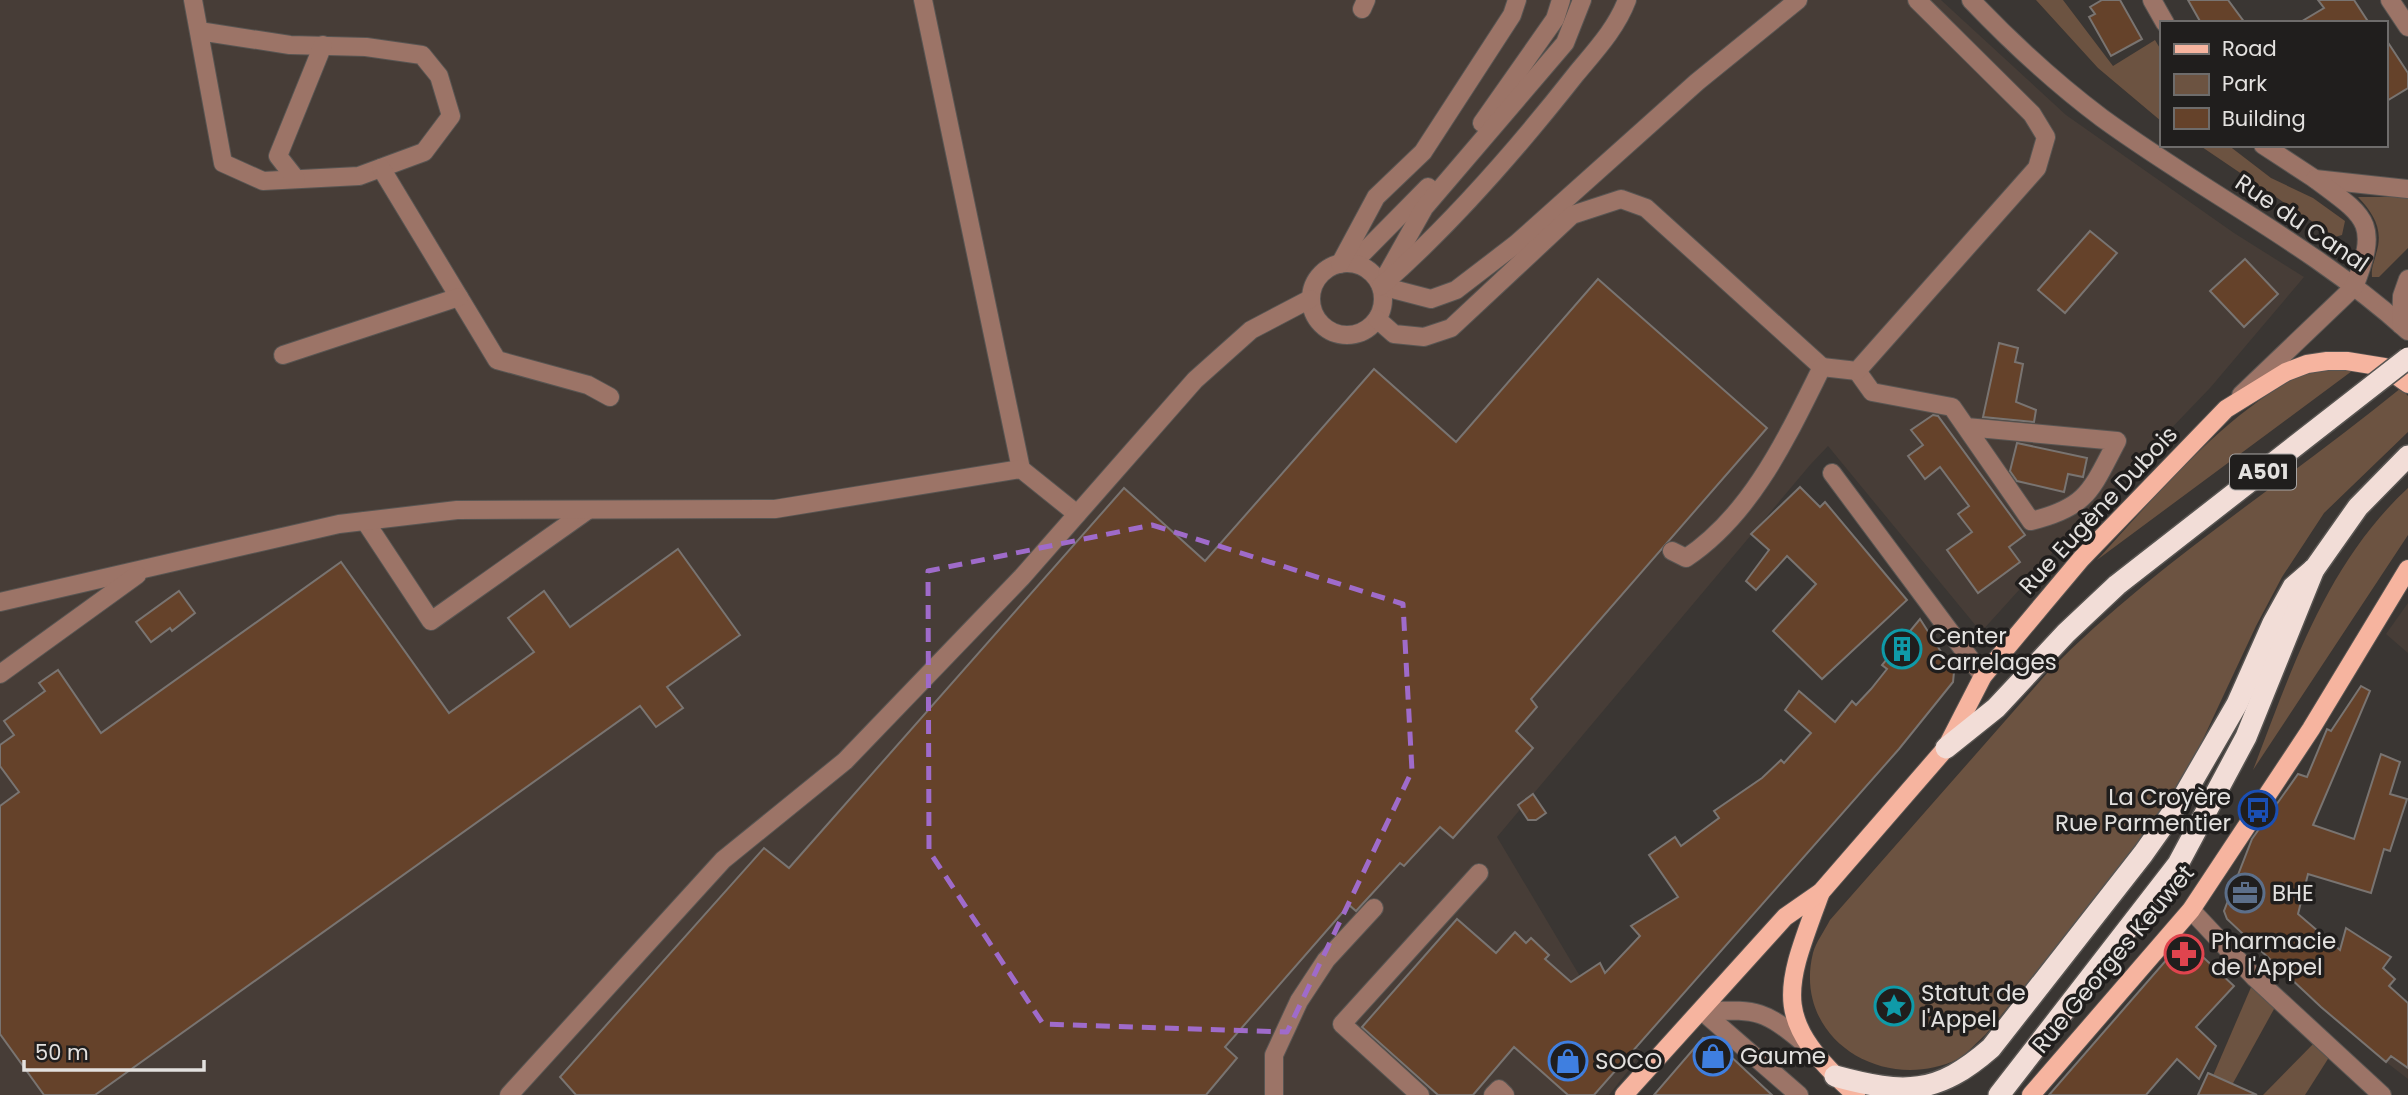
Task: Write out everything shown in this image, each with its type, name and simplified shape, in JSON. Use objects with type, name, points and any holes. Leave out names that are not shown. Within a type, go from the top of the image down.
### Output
[{"type":"highway","name":"A501","points":[[1946,748],[1996,708],[2066,633],[2118,585],[2408,358]]},
{"type":"highway","points":[[1835,1076],[1898,1091],[1940,1085],[1965,1073],[1991,1048],[2143,855],[2182,799],[2237,704],[2294,587],[2315,568],[2358,506],[2408,456]]},
{"type":"highway","points":[[1999,1095],[2178,864],[2218,793],[2258,713],[2315,568]]},
{"type":"main road","points":[[2226,409],[2286,372],[2307,364],[2327,361],[2384,368],[2408,384]]},
{"type":"main road","name":"Rue Eugène Dubois","points":[[1624,1095],[1785,917],[1821,892],[1946,748],[1983,676],[2081,559],[2226,409]]},
{"type":"main road","name":"Rue Georges Keuwet","points":[[2031,1095],[2191,910],[2311,729],[2408,569]]},
{"type":"main road","points":[[1821,892],[1792,976],[1791,996],[1805,1044],[1856,1095]]},
{"type":"street","points":[[193,0],[223,163],[264,181],[359,176],[424,152],[451,116],[439,76],[422,55],[366,47],[289,44],[199,31]]},
{"type":"street","points":[[923,0],[1021,469],[1077,514]]},
{"type":"street","points":[[1346,264],[1376,197],[1423,152],[1512,15],[1517,0]]},
{"type":"street","points":[[1561,0],[1555,19],[1490,114],[1414,203],[1346,264],[1318,276],[1310,299],[1318,321],[1337,334],[1359,333],[1377,319],[1382,309],[1381,286],[1424,208],[1565,43],[1582,0]]},
{"type":"street","points":[[1381,286],[1420,252],[1555,101],[1619,20],[1627,0]]},
{"type":"street","points":[[1346,264],[1374,276],[1381,286],[1431,299],[1456,290],[1517,244],[1697,82],[1798,0]]},
{"type":"street","points":[[1857,371],[2037,168],[2046,138],[2032,114],[1917,0]]},
{"type":"street","points":[[2152,0],[2164,21]]},
{"type":"street","points":[[2390,0],[2408,27]]},
{"type":"street","name":"Rue du Canal","points":[[1978,4],[2024,56],[2102,118],[2354,287],[2405,328]]},
{"type":"street","points":[[296,179],[278,156],[323,45]]},
{"type":"street","name":"Rue Eugène Dubois","points":[[2226,409],[2354,287],[2368,241],[2367,227],[2357,210],[2266,147]]},
{"type":"street","points":[[381,168],[497,360],[588,385],[610,397]]},
{"type":"street","points":[[2315,179],[2408,189]]},
{"type":"street","points":[[1377,319],[1394,334],[1424,337],[1451,328],[1572,215],[1620,199],[1646,208],[1822,367],[1857,371],[1872,392],[1952,408],[2031,521],[2063,513],[2091,490],[2117,441],[1966,427]]},
{"type":"street","points":[[2405,328],[2402,296],[2408,279]]},
{"type":"street","points":[[283,355],[459,298]]},
{"type":"street","points":[[509,1095],[723,860],[845,761],[1022,578],[1195,380],[1251,330],[1310,299]]},
{"type":"street","points":[[1672,551],[1686,558],[1713,540],[1763,477],[1822,367]]},
{"type":"street","points":[[0,602],[339,524],[457,510],[775,509],[1021,469]]},
{"type":"street","points":[[1832,473],[1983,676]]},
{"type":"street","points":[[365,521],[431,621],[588,509]]},
{"type":"street","points":[[0,674],[145,569]]},
{"type":"street","points":[[1420,1095],[1342,1024],[1479,873]]},
{"type":"street","points":[[1273,1095],[1274,1055],[1299,1001],[1326,960],[1374,908]]},
{"type":"street","points":[[2191,910],[2255,978],[2382,1095]]},
{"type":"street","points":[[1702,1010],[1747,1010],[1773,1017],[1805,1044]]},
{"type":"street","points":[[1702,1010],[1799,1095]]},
{"type":"street","points":[[1493,1095],[1499,1089],[1506,1095]]},
{"type":"highlighted area","points":[[1152,525],[1403,604],[1412,771],[1287,1032],[1043,1024],[929,851],[928,571]]},
{"type":"shaded area","points":[[0,0],[1941,0],[2066,115],[2234,233],[2304,277],[2210,388],[2066,538],[1981,632],[1828,446],[1810,465],[1497,837],[1606,1020],[1643,1052],[1609,1095],[0,1095]]},
{"type":"shaded area","points":[[2408,603],[2408,653],[2386,634]]},
{"type":"shaded area","points":[[2408,1037],[2408,1079],[2386,1062]]},
{"type":"green space","points":[[2036,0],[2063,0],[2113,66],[2155,40],[2160,48],[2160,120],[2098,68]]},
{"type":"green space","points":[[2202,147],[2231,147],[2271,178],[2313,198],[2345,221],[2342,235],[2335,237]]},
{"type":"green space","points":[[2358,197],[2408,197],[2408,248],[2379,277],[2372,277],[2378,230],[2373,216]]},
{"type":"green space","points":[[2312,370],[2352,371],[2097,560],[2196,454],[2224,429],[2253,405]]},
{"type":"green space","points":[[2401,388],[2408,396],[2408,432],[2324,513],[2282,577],[2256,626],[2189,769],[2141,842],[1986,1034],[1958,1059],[1929,1068],[1901,1070],[1874,1064],[1850,1051],[1830,1033],[1816,1010],[1810,983],[1813,953],[1830,920],[2049,671],[2090,632],[2176,559]]},
{"type":"green space","points":[[2408,488],[2408,535],[2253,770],[2298,656],[2333,584],[2379,518]]},
{"type":"green space","points":[[2255,978],[2279,1000],[2232,1085],[2212,1078]]},
{"type":"green space","points":[[2319,1038],[2333,1051],[2305,1095],[2263,1095]]},
{"type":"building","points":[[2102,0],[2120,0],[2142,39],[2111,56],[2089,17],[2095,14],[2090,7]]},
{"type":"building","points":[[2188,0],[2228,0],[2244,21],[2200,21]]},
{"type":"building","points":[[2318,0],[2354,0],[2368,21],[2302,21],[2324,8]]},
{"type":"building","points":[[2387,41],[2408,73],[2408,88],[2387,101]]},
{"type":"building","points":[[2090,231],[2117,253],[2065,313],[2038,290]]},
{"type":"building","points":[[2245,259],[2278,294],[2244,327],[2210,291]]},
{"type":"building","points":[[1598,279],[1767,428],[1531,699],[1537,707],[1516,731],[1533,748],[1453,838],[1440,827],[1404,866],[1400,863],[1356,911],[1349,905],[1225,1047],[1237,1058],[1206,1095],[576,1095],[560,1077],[764,848],[789,868],[1124,488],[1205,561],[1374,369],[1456,442]]},
{"type":"building","points":[[1999,343],[2018,348],[2015,362],[2023,364],[2016,402],[2036,410],[2034,422],[1983,417]]},
{"type":"building","points":[[1933,415],[1938,416],[2025,535],[2009,547],[2020,562],[1978,593],[1947,550],[1972,532],[1958,514],[1969,506],[1940,467],[1925,479],[1908,456],[1923,445],[1911,430]]},
{"type":"building","points":[[2017,443],[2087,458],[2083,477],[2068,474],[2064,492],[2017,481],[2010,471]]},
{"type":"building","points":[[1800,487],[1820,507],[1825,502],[1907,600],[1822,679],[1773,631],[1816,584],[1787,556],[1756,590],[1746,581],[1769,550],[1751,534]]},
{"type":"building","points":[[678,549],[740,635],[667,687],[683,708],[656,727],[640,706],[95,1095],[44,1095],[0,1034],[0,806],[19,792],[0,766],[0,745],[14,735],[4,721],[45,691],[39,683],[58,670],[101,733],[341,562],[449,713],[534,652],[508,618],[544,591],[570,627]]},
{"type":"building","points":[[179,591],[195,613],[172,631],[170,628],[151,642],[136,622]]},
{"type":"building","points":[[1920,619],[1954,672],[1953,682],[1899,749],[1594,1095],[1568,1095],[1514,1047],[1473,1095],[1438,1095],[1362,1027],[1457,919],[1496,953],[1515,932],[1526,943],[1531,938],[1549,955],[1545,959],[1571,982],[1600,963],[1605,973],[1640,936],[1631,926],[1678,897],[1649,855],[1675,837],[1681,846],[1719,818],[1714,811],[1762,778],[1781,760],[1784,763],[1811,733],[1785,710],[1799,691],[1835,722],[1852,701],[1856,705],[1871,689],[1887,669],[1882,665]]},
{"type":"building","points":[[2361,686],[2370,691],[2313,825],[2354,839],[2381,754],[2400,762],[2390,794],[2407,799],[2390,851],[2384,849],[2371,893],[2308,874],[2298,914],[2340,950],[2346,928],[2391,957],[2383,968],[2395,979],[2389,986],[2408,1003],[2408,1068],[2391,1056],[2386,1062],[2321,1007],[2227,919],[2224,911],[2252,839],[2298,774],[2307,777],[2327,729],[2331,731]]},
{"type":"building","points":[[1533,794],[1546,813],[1536,820],[1528,820],[1518,805]]},
{"type":"building","points":[[2181,943],[2189,944],[2234,986],[2196,1027],[2216,1046],[2199,1079],[2177,1059],[2146,1095],[2049,1095]]},
{"type":"building","points":[[1703,1038],[1711,1038],[1772,1095],[1654,1095]]},
{"type":"building","points":[[2208,1073],[2257,1095],[2198,1095]]},
{"type":"place","name":"Center Carrelages","points":[[1902,649]]},
{"type":"place","name":"La Croyère Rue Parmentier","points":[[2258,810]]},
{"type":"place","name":"BHE","points":[[2245,893]]},
{"type":"place","name":"Pharmacie de l'Appel","points":[[2184,954]]},
{"type":"place","name":"Statut de l'Appel","points":[[1894,1006]]},
{"type":"place","name":"Gaume","points":[[1713,1056]]},
{"type":"place","name":"SOCO","points":[[1568,1061]]}]
